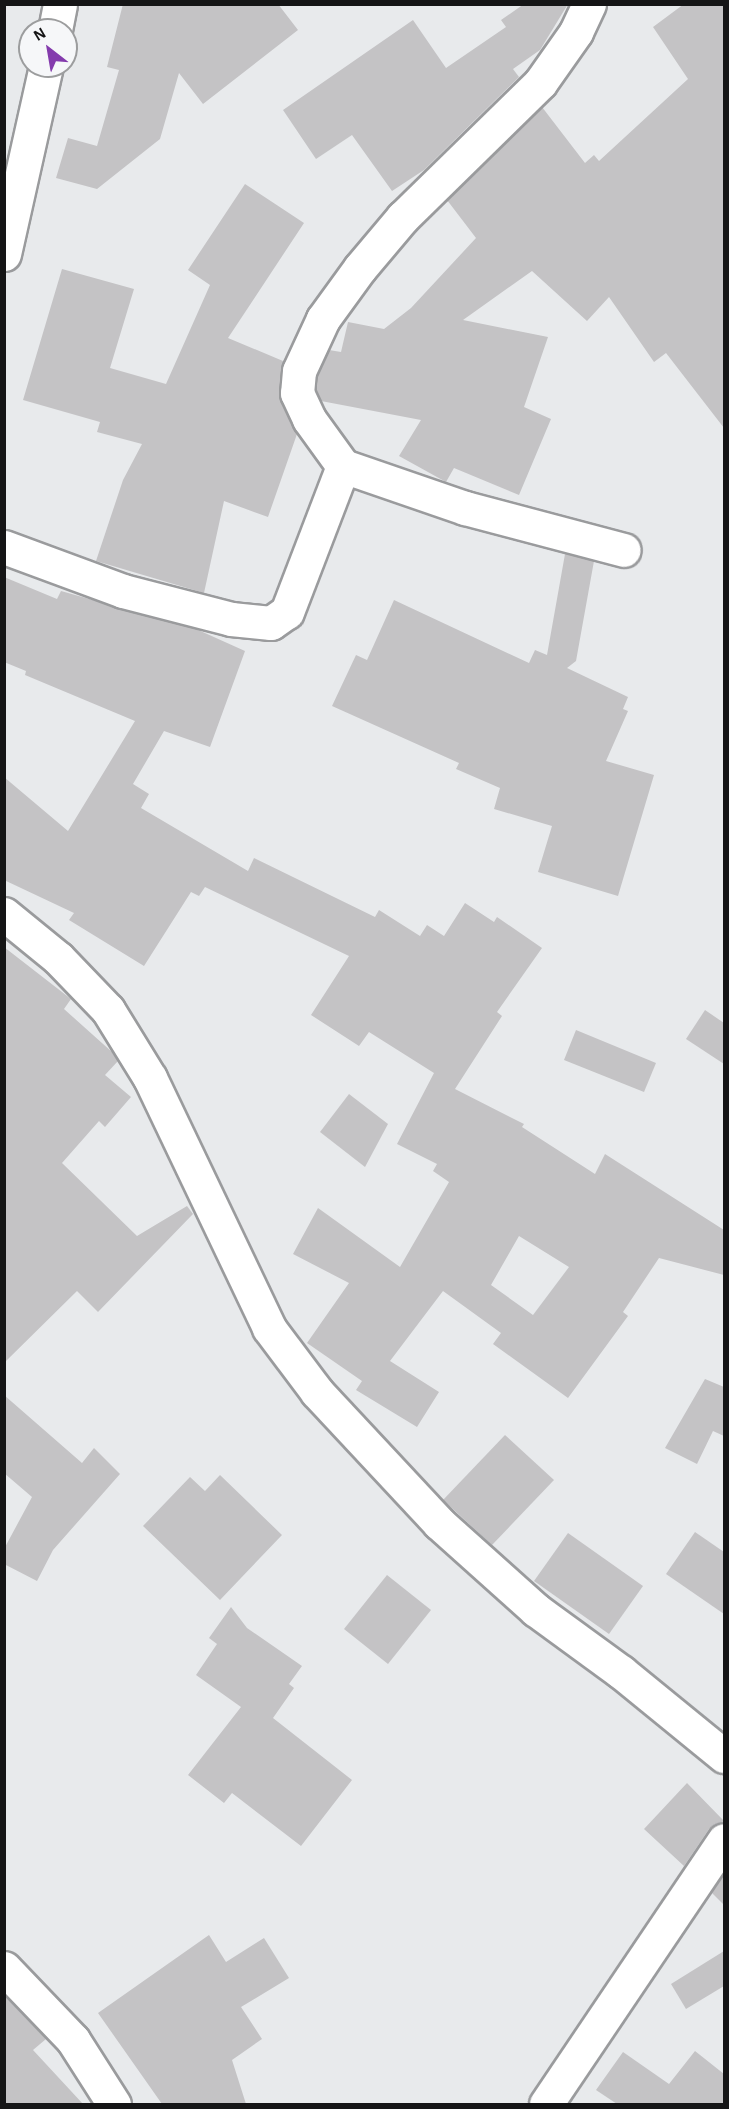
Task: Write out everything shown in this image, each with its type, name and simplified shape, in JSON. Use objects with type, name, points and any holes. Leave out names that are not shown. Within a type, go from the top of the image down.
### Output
[{"type":"street","points":[[589,4],[576,32],[546,76],[403,217],[323,319],[299,371],[297,393],[309,419],[343,466],[465,508],[624,550]]},
{"type":"street","points":[[4,254],[43,78]]},
{"type":"street","points":[[4,547],[123,591],[231,620],[271,623],[287,612],[343,466]]},
{"type":"street","points":[[4,914],[58,958],[108,1010],[150,1078],[269,1328],[317,1392],[439,1522],[536,1610],[621,1672],[724,1756]]},
{"type":"street","points":[[546,2104],[724,1840]]},
{"type":"street","points":[[4,1968],[72,2040],[114,2104]]},
{"type":"building","points":[[123,4],[278,4],[298,30],[203,104],[179,73],[160,139],[97,189],[56,178],[68,138],[97,146],[119,70],[107,67]]},
{"type":"building","points":[[524,4],[568,4],[540,50],[513,69],[519,77],[424,170],[392,191],[352,135],[316,159],[283,110],[413,20],[446,68],[506,27],[501,20]]},
{"type":"building","points":[[684,4],[724,4],[724,428],[666,353],[654,362],[609,297],[587,321],[532,271],[463,320],[548,337],[524,407],[551,419],[519,495],[454,468],[446,482],[399,456],[421,420],[321,401],[316,390],[317,376],[329,350],[341,352],[348,322],[384,329],[411,308],[476,238],[447,200],[542,107],[585,163],[594,155],[599,161],[688,79],[653,27]]},
{"type":"building","points":[[245,184],[304,223],[228,338],[283,361],[280,400],[297,434],[268,517],[224,501],[204,593],[96,561],[123,480],[142,444],[97,432],[100,422],[23,400],[62,269],[134,289],[110,368],[166,384],[210,285],[188,270]]},
{"type":"building","points":[[565,554],[594,561],[576,661],[567,668],[628,697],[623,709],[628,711],[606,761],[654,775],[618,896],[538,872],[552,826],[494,809],[500,788],[456,769],[459,763],[332,706],[356,655],[367,660],[394,600],[529,663],[535,650],[547,655]]},
{"type":"building","points":[[4,577],[57,599],[61,591],[196,629],[245,651],[210,747],[164,731],[133,784],[149,794],[141,808],[248,871],[254,858],[375,917],[379,910],[420,936],[427,925],[444,936],[465,903],[494,922],[497,917],[542,948],[497,1012],[502,1016],[455,1089],[524,1124],[522,1127],[595,1174],[605,1154],[724,1230],[724,1275],[659,1258],[623,1312],[628,1316],[568,1398],[493,1344],[501,1333],[443,1291],[390,1361],[439,1392],[417,1427],[356,1390],[362,1381],[307,1343],[349,1283],[293,1254],[318,1208],[400,1267],[449,1182],[433,1171],[437,1164],[397,1144],[434,1073],[369,1032],[359,1046],[311,1015],[349,956],[205,887],[199,896],[191,892],[144,966],[69,920],[74,913],[4,880],[4,777],[68,831],[135,721],[25,675],[26,671],[4,662]],"holes":[[[519,1236],[569,1267],[533,1315],[491,1285]]]},
{"type":"building","points":[[4,947],[71,999],[64,1009],[112,1052],[118,1061],[105,1075],[131,1097],[105,1127],[99,1121],[62,1163],[137,1236],[187,1206],[193,1214],[98,1312],[77,1291],[4,1363]]},
{"type":"building","points":[[705,1010],[724,1023],[724,1064],[686,1039]]},
{"type":"building","points":[[576,1030],[656,1063],[644,1092],[564,1060]]},
{"type":"building","points":[[349,1094],[388,1124],[365,1167],[320,1132]]},
{"type":"building","points":[[705,1379],[724,1387],[724,1436],[713,1431],[697,1464],[665,1448]]},
{"type":"building","points":[[4,1395],[82,1463],[94,1448],[120,1474],[53,1550],[37,1581],[4,1564],[4,1549],[32,1497],[4,1473]]},
{"type":"building","points":[[505,1435],[554,1480],[492,1545],[443,1500]]},
{"type":"building","points":[[220,1475],[282,1535],[220,1600],[143,1526],[190,1477],[205,1491]]},
{"type":"building","points":[[695,1532],[724,1552],[724,1614],[666,1574]]},
{"type":"building","points":[[568,1533],[643,1586],[609,1634],[534,1581]]},
{"type":"building","points":[[387,1575],[431,1610],[388,1664],[344,1629]]},
{"type":"building","points":[[231,1607],[247,1628],[302,1666],[289,1684],[294,1688],[273,1718],[352,1780],[301,1846],[232,1793],[224,1803],[188,1775],[241,1707],[196,1675],[217,1644],[209,1638]]},
{"type":"building","points":[[687,1783],[724,1821],[709,1829],[684,1866],[644,1829]]},
{"type":"building","points":[[724,1873],[724,1905],[711,1892]]},
{"type":"building","points":[[209,1935],[226,1962],[264,1938],[289,1978],[241,2007],[262,2039],[232,2060],[246,2104],[162,2104],[98,2013]]},
{"type":"building","points":[[724,1951],[724,1986],[686,2009],[671,1984]]},
{"type":"building","points":[[4,1996],[46,2039],[33,2050],[83,2104],[4,2104]]},
{"type":"building","points":[[695,2051],[724,2074],[724,2104],[617,2104],[596,2090],[623,2052],[669,2084]]}]
